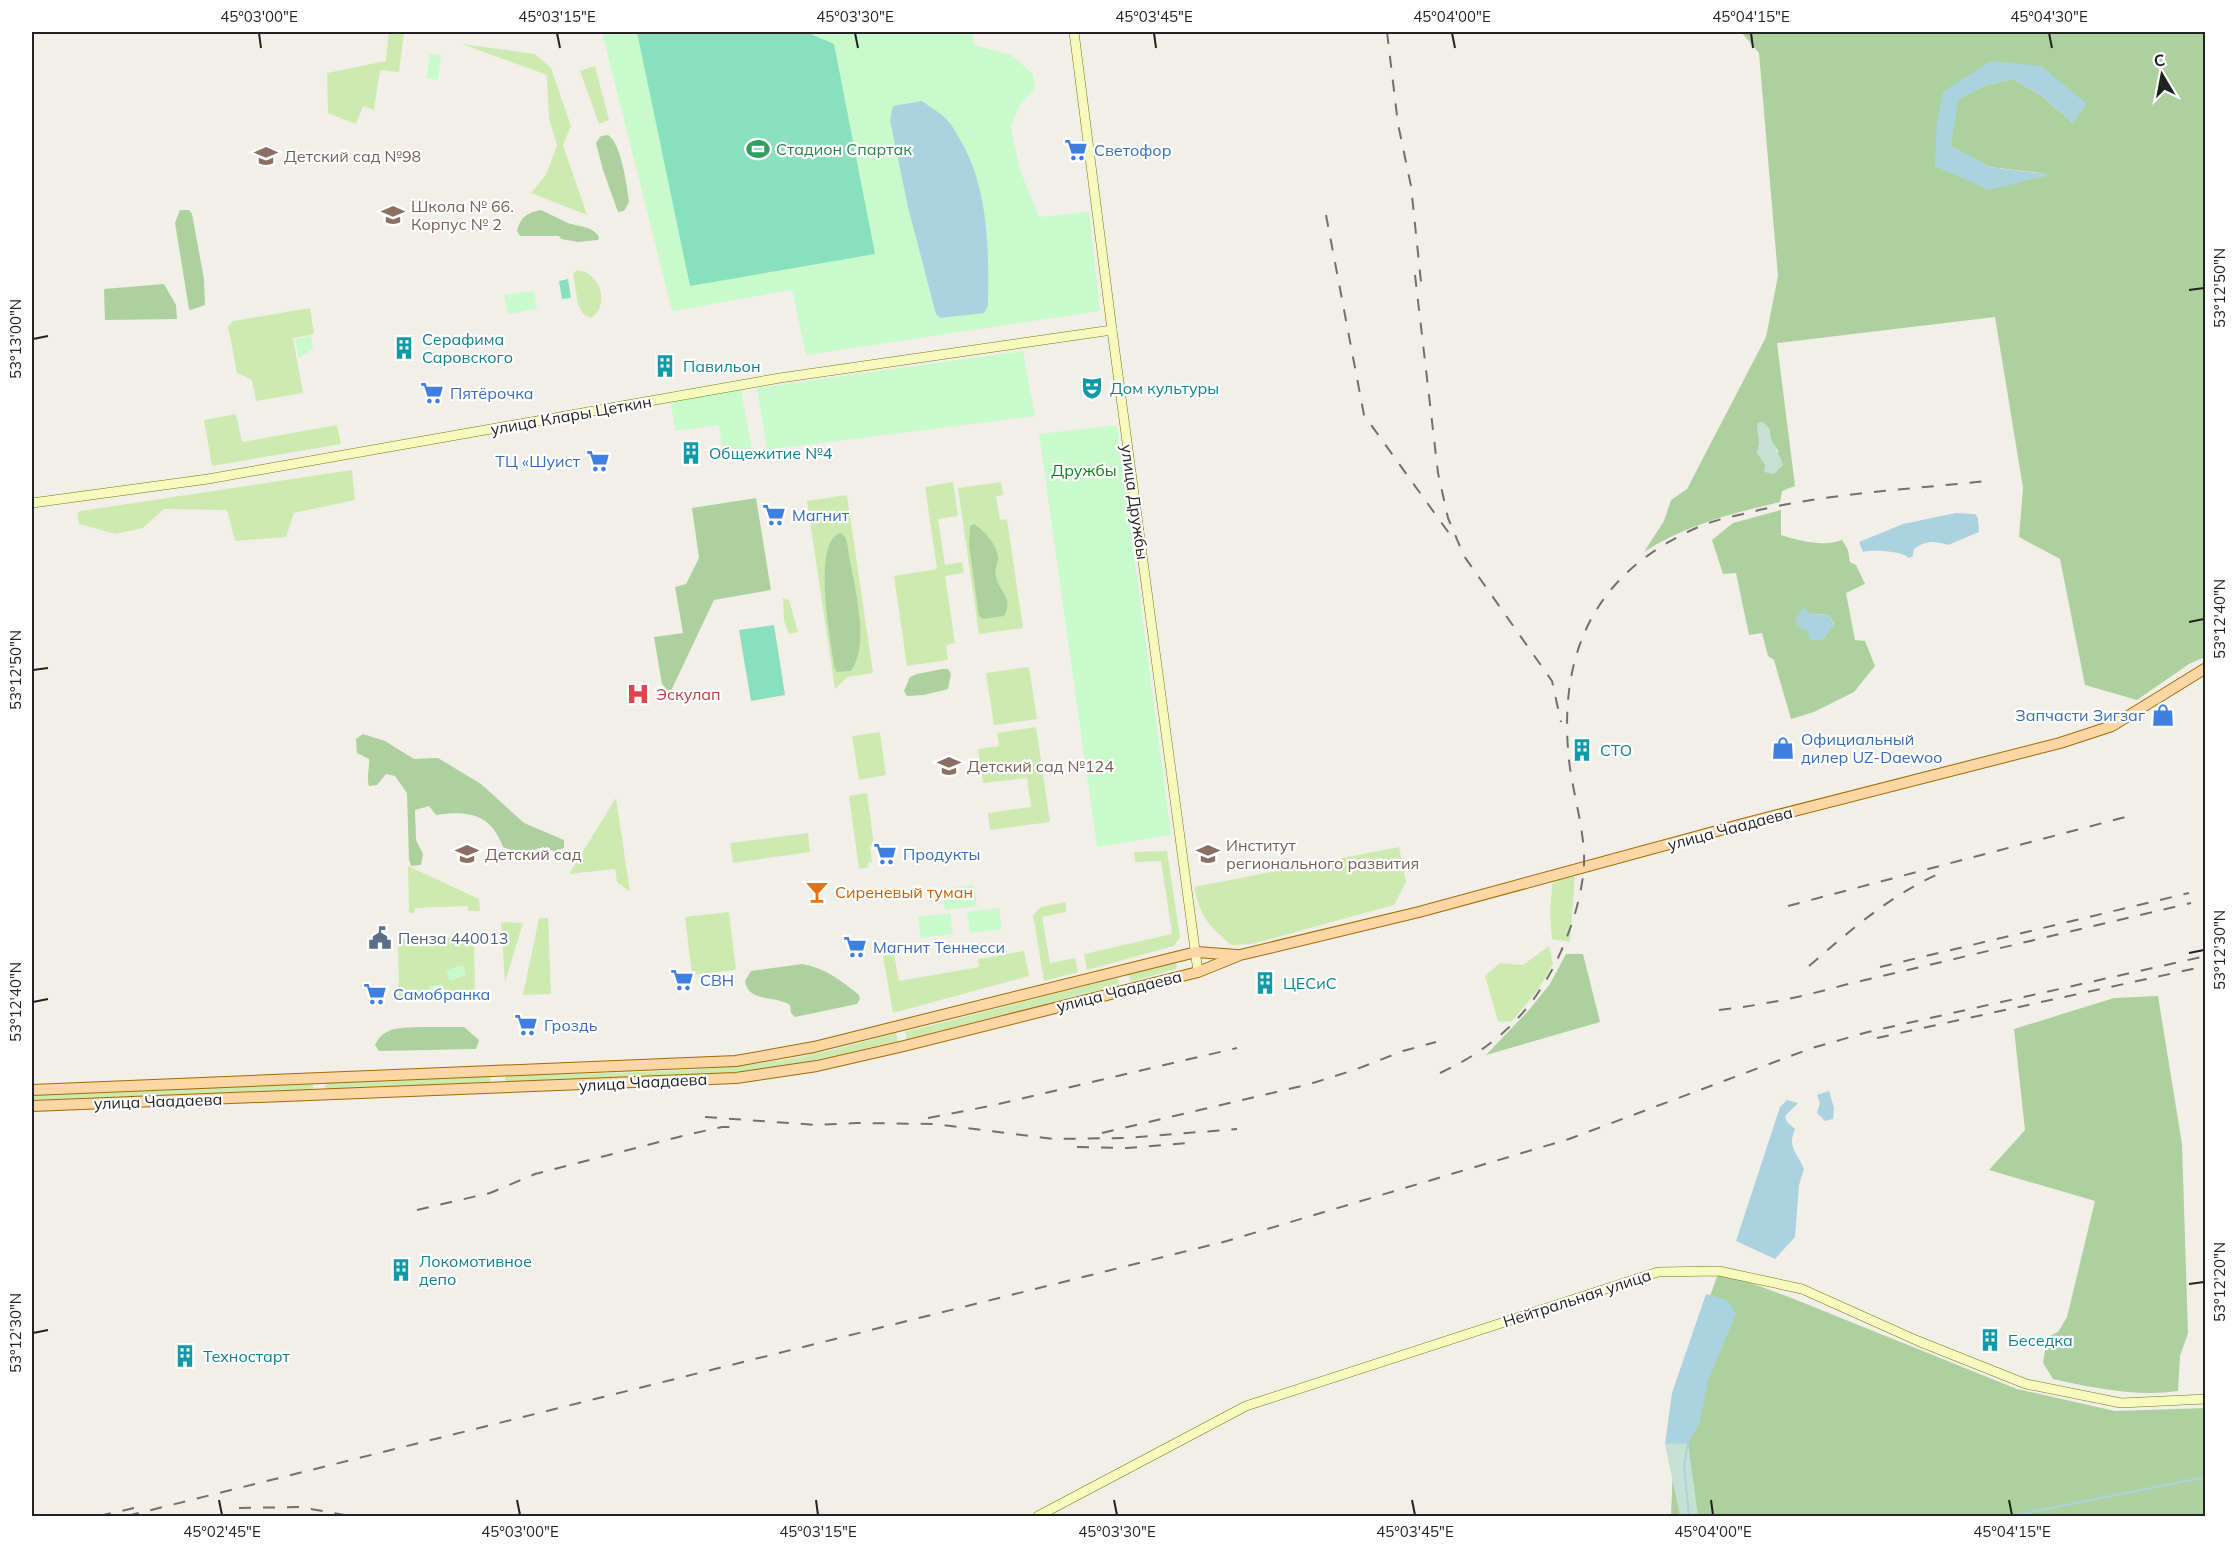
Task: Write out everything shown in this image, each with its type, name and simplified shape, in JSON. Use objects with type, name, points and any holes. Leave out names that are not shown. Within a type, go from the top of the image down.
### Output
[{"type":"main road","name":"улица Дружбы","points":[[1074,32],[1198,972]]},
{"type":"main road","name":"улица Клары Цеткин","points":[[32,503],[208,479],[780,378],[1112,330]]},
{"type":"main road","name":"улица Чаадаева","points":[[32,1106],[736,1078],[817,1066],[904,1047],[1198,972],[1240,955],[1419,912],[1740,825],[2060,743],[2112,726],[2205,668]]},
{"type":"main road","name":"улица Чаадаева","points":[[32,1090],[736,1061],[830,1043],[1197,952],[1240,955]]},
{"type":"main road","name":"Нейтральная улица","points":[[1038,1516],[1246,1406],[1658,1272],[1719,1270],[1802,1289],[1918,1341],[2026,1384],[2121,1403],[2205,1399]]},
{"type":"green space","points":[[389,32],[404,32],[399,72],[380,70],[374,110],[363,106],[356,124],[328,113],[327,73],[386,61]]},
{"type":"green space","points":[[602,32],[972,32],[974,45],[1011,55],[1033,74],[1035,88],[1019,106],[1011,127],[1020,170],[1039,217],[1089,212],[1100,311],[806,355],[792,290],[672,311]]},
{"type":"green space","name":"Стадион Спартак","points":[[637,32],[806,32],[834,44],[875,254],[690,286]]},
{"type":"green space","points":[[1741,32],[2205,32],[2205,657],[2189,664],[2137,700],[2085,685],[2060,559],[2019,537],[2023,488],[1995,317],[1777,343],[1795,486],[1782,491],[1780,502],[1693,527],[1644,552],[1664,521],[1671,500],[1687,489],[1766,337],[1778,276],[1759,53]],"holes":[[[2041,66],[2073,123],[2042,96],[2013,79],[1986,85],[1957,100],[1950,146],[1990,167],[2048,174],[1935,166],[1944,91]],[[1769,439],[1779,452],[1757,453],[1759,445]]]},
{"type":"green space","points":[[462,44],[535,54],[551,68],[571,126],[563,145],[587,215],[531,193],[546,175],[557,145],[549,119],[547,75]]},
{"type":"green space","points":[[430,54],[441,55],[438,80],[426,78]]},
{"type":"green space","points":[[595,66],[609,120],[599,124],[580,71]]},
{"type":"green space","points":[[608,135],[620,155],[625,176],[629,202],[624,211],[618,212],[596,143],[601,136]]},
{"type":"green space","points":[[180,210],[189,210],[192,214],[204,279],[205,305],[191,310],[175,223]]},
{"type":"green space","points":[[541,210],[568,223],[593,231],[599,237],[598,240],[578,242],[561,239],[559,236],[520,236],[517,231],[522,219],[528,214]]},
{"type":"green space","points":[[577,270],[592,277],[600,290],[600,305],[591,318],[583,314],[578,304],[573,274]]},
{"type":"green space","points":[[568,279],[571,298],[562,299],[559,281]]},
{"type":"green space","points":[[164,284],[176,305],[177,319],[105,320],[104,289]]},
{"type":"green space","points":[[534,291],[537,309],[508,314],[504,295]]},
{"type":"green space","points":[[310,308],[314,334],[293,338],[303,393],[256,401],[252,380],[237,373],[228,326],[233,321]]},
{"type":"green space","points":[[311,336],[313,349],[299,358],[295,339]]},
{"type":"green space","points":[[1023,351],[1035,416],[767,450],[757,388]]},
{"type":"green space","points":[[741,390],[752,449],[723,453],[719,425],[675,431],[671,402]]},
{"type":"green space","points":[[236,414],[242,442],[337,425],[341,444],[212,466],[204,420]]},
{"type":"green space","points":[[1763,422],[1770,429],[1773,443],[1783,465],[1774,474],[1764,472],[1765,465],[1757,453],[1759,445],[1757,423]]},
{"type":"green space","name":"Дружбы","points":[[1117,425],[1171,835],[1097,847],[1039,434]]},
{"type":"green space","points":[[352,470],[355,500],[294,513],[286,537],[235,541],[227,510],[164,509],[143,528],[116,534],[79,524],[77,513],[81,511]]},
{"type":"green space","points":[[953,482],[958,516],[938,519],[945,565],[962,562],[964,573],[945,576],[955,643],[946,645],[948,660],[907,666],[894,576],[937,569],[925,487]]},
{"type":"green space","points":[[1001,482],[1003,495],[996,496],[1000,520],[1007,519],[1023,628],[979,634],[958,488]]},
{"type":"green space","points":[[847,495],[873,673],[847,677],[835,689],[807,501]]},
{"type":"green space","points":[[756,498],[771,590],[714,600],[670,693],[662,684],[654,637],[683,633],[675,587],[686,584],[699,558],[692,508]]},
{"type":"green space","points":[[1781,510],[1781,535],[1820,543],[1842,540],[1848,550],[1850,562],[1856,565],[1865,584],[1846,593],[1855,640],[1865,641],[1875,666],[1854,692],[1814,712],[1791,719],[1774,660],[1768,656],[1762,633],[1749,635],[1736,573],[1723,574],[1712,540],[1733,523]],"holes":[[[1811,614],[1829,615],[1834,624],[1823,640],[1803,627]]]},
{"type":"green space","points":[[974,524],[982,530],[996,548],[998,558],[996,577],[1008,605],[1004,616],[983,619],[979,616],[969,545],[970,526]]},
{"type":"green space","points":[[841,533],[846,538],[859,611],[860,644],[857,659],[851,671],[837,672],[827,617],[825,573],[827,554],[832,540]]},
{"type":"green space","points":[[783,598],[789,600],[798,632],[789,634],[784,621]]},
{"type":"green space","points":[[774,625],[785,695],[751,701],[739,630]]},
{"type":"green space","points":[[1029,667],[1037,719],[994,725],[986,673]]},
{"type":"green space","points":[[948,669],[951,674],[948,689],[924,695],[907,696],[904,691],[910,677]]},
{"type":"green space","points":[[1036,727],[1050,822],[990,830],[988,813],[1031,807],[1027,778],[983,783],[978,749],[999,746],[997,733]]},
{"type":"green space","points":[[880,732],[886,775],[859,780],[852,736]]},
{"type":"green space","points":[[363,734],[385,741],[414,759],[438,758],[481,784],[524,823],[564,840],[564,848],[555,851],[540,848],[519,854],[503,847],[492,827],[485,821],[469,814],[436,815],[429,806],[415,810],[416,840],[423,854],[421,865],[411,866],[407,793],[395,776],[386,774],[377,785],[369,786],[369,759],[357,753],[356,739]]},
{"type":"green space","points":[[867,793],[874,845],[870,846],[872,862],[868,863],[869,867],[859,869],[849,796]]},
{"type":"green space","points":[[616,798],[630,892],[617,882],[615,869],[569,874]]},
{"type":"green space","points":[[808,833],[810,852],[733,863],[730,843]]},
{"type":"green space","points":[[1399,847],[1406,882],[1394,905],[1252,944],[1231,945],[1216,931],[1203,914],[1194,887]]},
{"type":"green space","points":[[1167,851],[1180,937],[1174,946],[1087,970],[1084,954],[1172,934],[1161,861],[1135,862],[1134,852]]},
{"type":"green space","points":[[408,866],[479,899],[480,911],[468,911],[468,906],[415,908],[414,913],[409,913]]},
{"type":"green space","points":[[1561,877],[1575,877],[1570,942],[1552,939],[1550,915],[1552,884]]},
{"type":"green space","points":[[974,885],[977,906],[945,910],[942,889]]},
{"type":"green space","points":[[1066,902],[1066,912],[1042,917],[1050,963],[1075,958],[1078,972],[1044,981],[1033,915],[1041,907]]},
{"type":"green space","points":[[999,908],[1002,929],[970,933],[967,912]]},
{"type":"green space","points":[[729,912],[736,970],[692,975],[685,917]]},
{"type":"green space","points":[[950,913],[953,934],[921,938],[918,917]]},
{"type":"green space","points":[[539,918],[548,918],[551,994],[523,995]]},
{"type":"green space","points":[[501,922],[523,923],[505,982]]},
{"type":"green space","points":[[474,937],[475,995],[399,997],[398,939]]},
{"type":"green space","points":[[1549,946],[1553,964],[1538,990],[1512,1021],[1498,1021],[1485,976],[1500,963],[1523,965]]},
{"type":"green space","points":[[1024,951],[1029,976],[893,1013],[883,956],[894,954],[899,981],[979,967],[978,959]]},
{"type":"green space","points":[[1566,954],[1583,954],[1600,1022],[1486,1055],[1529,1010],[1550,984]]},
{"type":"green space","points":[[1174,962],[1177,965],[1176,969],[1131,982],[1127,973]]},
{"type":"green space","points":[[802,964],[832,975],[846,984],[859,995],[860,999],[857,1004],[795,1017],[791,1013],[790,1005],[757,996],[747,988],[745,981],[751,971]]},
{"type":"green space","points":[[463,965],[466,975],[450,981],[446,970]]},
{"type":"green space","points":[[1118,978],[1119,985],[907,1039],[905,1032]]},
{"type":"green space","points":[[443,984],[444,994],[430,996],[429,986]]},
{"type":"green space","points":[[2158,996],[2182,1144],[2188,1333],[2180,1356],[2178,1391],[2147,1393],[2099,1388],[2053,1379],[2043,1363],[2047,1337],[2058,1332],[2067,1317],[2095,1201],[1989,1170],[2025,1130],[2014,1029],[2114,998]]},
{"type":"green space","points":[[419,1027],[464,1027],[479,1040],[476,1049],[379,1051],[375,1045],[388,1031]]},
{"type":"green space","points":[[896,1033],[898,1041],[808,1062],[759,1069],[651,1078],[506,1082],[505,1079],[506,1076],[670,1071],[735,1066],[800,1057]]},
{"type":"green space","points":[[489,1076],[491,1079],[489,1082],[325,1089],[325,1082]]},
{"type":"green space","points":[[313,1083],[313,1089],[32,1100],[32,1094]]},
{"type":"green space","points":[[1719,1271],[2017,1389],[2115,1411],[2205,1408],[2205,1516],[1671,1516],[1676,1392]]},
{"type":"green space","points":[[1688,1443],[1698,1516],[1680,1516],[1665,1444]]},
{"type":"water","points":[[1991,61],[2041,66],[2087,104],[2073,123],[2042,96],[2013,79],[1986,85],[1958,100],[1951,146],[1990,167],[2051,175],[1989,190],[1935,166],[1937,120],[1944,91]]},
{"type":"water","points":[[922,101],[951,124],[968,155],[976,176],[987,240],[988,306],[984,313],[940,318],[936,314],[908,207],[890,120],[893,106]]},
{"type":"water","points":[[1956,513],[1975,514],[1978,518],[1979,532],[1948,545],[1935,542],[1923,544],[1914,549],[1913,556],[1909,558],[1887,551],[1863,552],[1859,542],[1903,524]]},
{"type":"water","points":[[1803,607],[1811,614],[1829,615],[1834,625],[1823,640],[1810,640],[1808,632],[1804,627],[1802,630],[1795,621]]},
{"type":"water","points":[[1829,1091],[1834,1108],[1833,1119],[1825,1121],[1817,1113],[1820,1103],[1817,1095]]},
{"type":"water","points":[[1787,1100],[1798,1103],[1785,1116],[1787,1122],[1795,1129],[1792,1146],[1804,1169],[1799,1185],[1795,1237],[1775,1259],[1736,1241],[1780,1107]]},
{"type":"water","points":[[1706,1294],[1727,1300],[1736,1313],[1708,1381],[1699,1425],[1688,1443],[1665,1444],[1672,1393]]},
{"type":"waterway","points":[[1688,1443],[1684,1465],[1689,1516]]},
{"type":"waterway","points":[[2011,1516],[2206,1477]]},
{"type":"railway","points":[[1387,32],[1398,124],[1411,186],[1421,282]]},
{"type":"railway","points":[[1326,215],[1364,415],[1451,536]]},
{"type":"railway","points":[[1415,275],[1438,473],[1448,518],[1464,556],[1552,681],[1561,722]]},
{"type":"railway","points":[[1440,1073],[1486,1046],[1522,1013],[1551,972],[1572,923],[1581,889],[1584,862],[1583,840],[1568,749],[1567,710],[1572,674],[1581,642],[1595,612],[1614,586],[1639,563],[1668,542],[1717,520],[1816,499],[1987,481]]},
{"type":"railway","points":[[1788,906],[2133,815]]},
{"type":"railway","points":[[1809,966],[1856,926],[1889,902],[1943,872]]},
{"type":"railway","points":[[1880,967],[2189,893]]},
{"type":"railway","points":[[1719,1010],[1798,997],[2191,903]]},
{"type":"railway","points":[[127,1516],[1227,1241],[1569,1139],[1812,1048],[1868,1032],[2206,956]]},
{"type":"railway","points":[[1877,1038],[2206,966]]},
{"type":"railway","points":[[1102,1133],[1310,1084],[1403,1051],[1436,1042]]},
{"type":"railway","points":[[928,1118],[990,1106],[1237,1048]]},
{"type":"railway","points":[[705,1117],[817,1125],[935,1124],[1053,1139],[1126,1138],[1237,1129]]},
{"type":"railway","points":[[417,1210],[490,1193],[535,1174],[686,1135],[722,1127],[735,1127]]},
{"type":"railway","points":[[1077,1147],[1127,1148],[1187,1143]]},
{"type":"railway","points":[[239,1508],[299,1507],[351,1516]]},
{"type":"railway","points":[[99,1516],[134,1508]]},
{"type":"place","name":"Стадион Спартак","points":[[758,149]]},
{"type":"place","name":"Светофор","points":[[1076,150]]},
{"type":"place","name":"Детский сад №98","points":[[266,156]]},
{"type":"place","name":"Школа № 66. Корпус № 2","points":[[393,215]]},
{"type":"place","name":"Серафима Саровского","points":[[404,348]]},
{"type":"place","name":"Павильон","points":[[665,366]]},
{"type":"place","name":"Дом культуры","points":[[1092,388]]},
{"type":"place","name":"Пятёрочка","points":[[432,393]]},
{"type":"place","name":"Общежитие №4","points":[[691,453]]},
{"type":"place","name":"ТЦ «Шуист","points":[[598,461]]},
{"type":"place","name":"Магнит","points":[[774,515]]},
{"type":"place","name":"Эскулап","points":[[638,694]]},
{"type":"place","name":"Запчасти Зигзаг","points":[[2163,715]]},
{"type":"place","name":"Официальный дилер UZ-Daewoo","points":[[1783,748]]},
{"type":"place","name":"СТО","points":[[1582,750]]},
{"type":"place","name":"Детский сад №124","points":[[949,766]]},
{"type":"place","name":"Детский сад","points":[[467,854]]},
{"type":"place","name":"Продукты","points":[[885,854]]},
{"type":"place","name":"Институт регионального развития","points":[[1208,854]]},
{"type":"place","name":"Сиреневый туман","points":[[817,892]]},
{"type":"place","name":"Пенза 440013","points":[[380,938]]},
{"type":"place","name":"Магнит Теннесси","points":[[855,947]]},
{"type":"place","name":"СВН","points":[[682,980]]},
{"type":"place","name":"ЦЕСиС","points":[[1265,983]]},
{"type":"place","name":"Самобранка","points":[[375,994]]},
{"type":"place","name":"Гроздь","points":[[526,1025]]},
{"type":"place","name":"Локомотивное депо","points":[[401,1270]]},
{"type":"place","name":"Беседка","points":[[1990,1340]]},
{"type":"place","name":"Техностарт","points":[[185,1356]]}]
